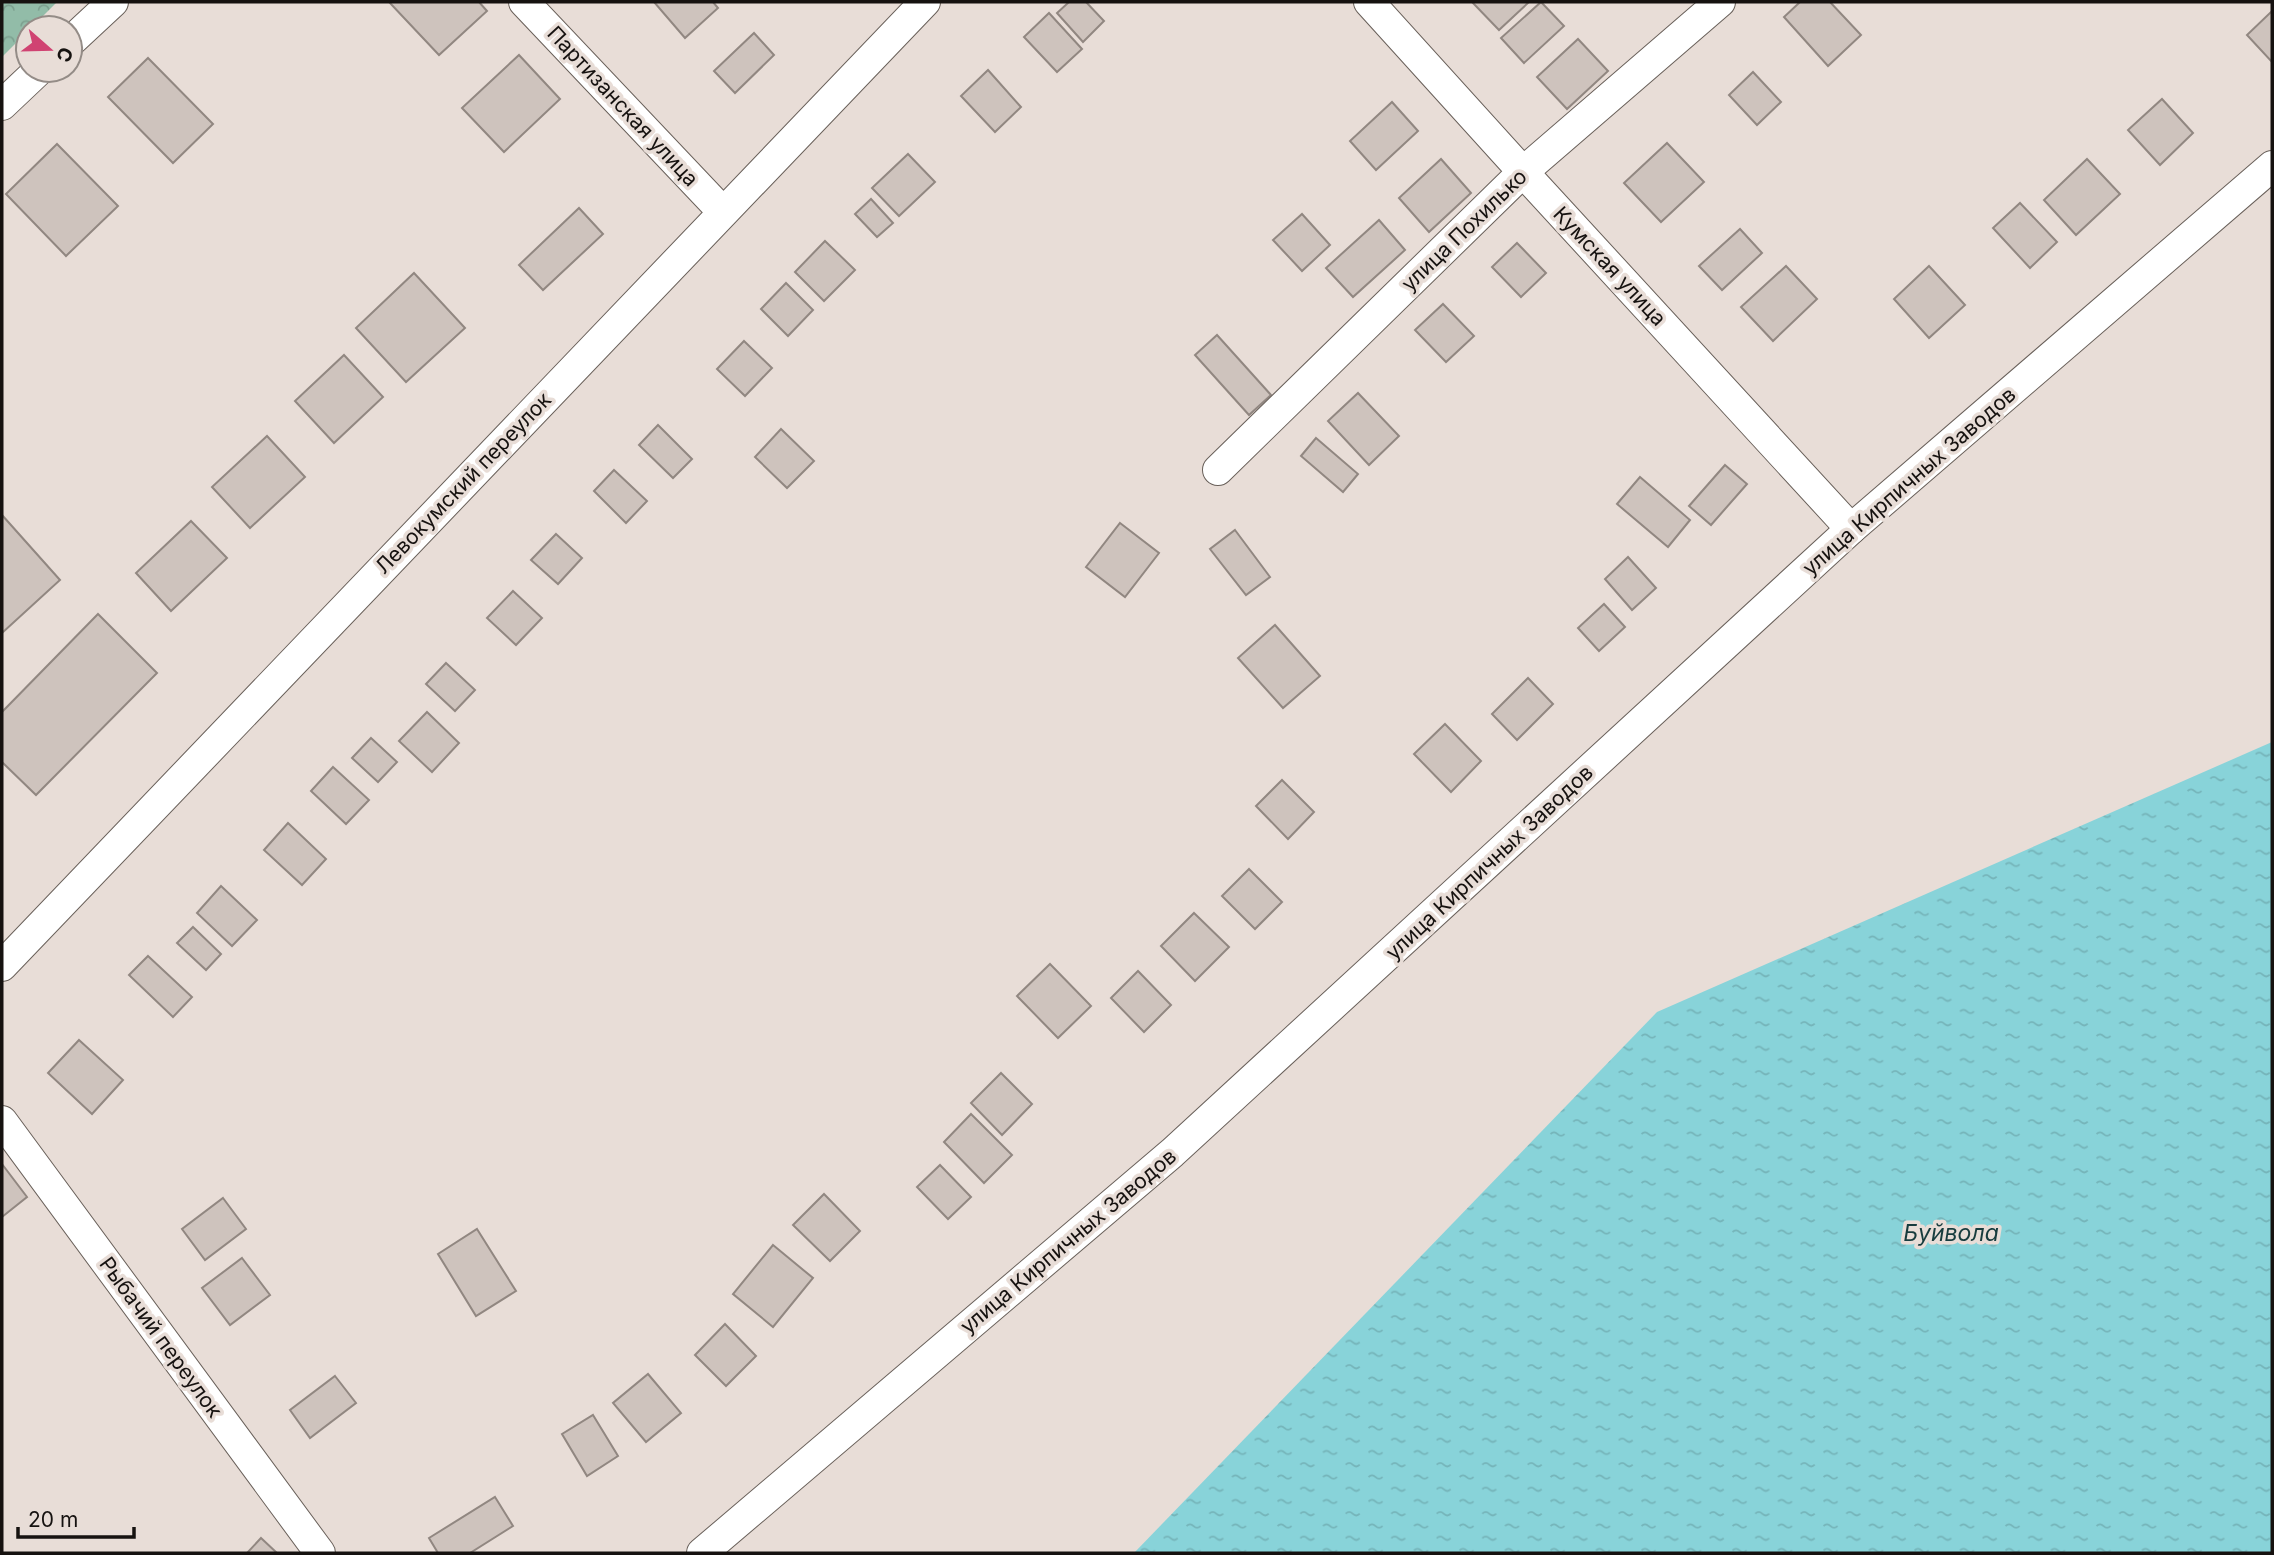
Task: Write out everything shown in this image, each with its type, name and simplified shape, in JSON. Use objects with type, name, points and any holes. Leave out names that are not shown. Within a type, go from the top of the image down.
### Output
[{"type":"street","points":[[84,28],[113,2]]},
{"type":"street","name":"Партизанская улица","points":[[524,2],[722,211]]},
{"type":"street","name":"Левокумский переулок","points":[[2,966],[925,2]]},
{"type":"street","name":"Кумская улица","points":[[1370,2],[1852,529]]},
{"type":"street","name":"улица Похилько","points":[[1218,470],[1523,172],[1720,2]]},
{"type":"street","points":[[2,105],[24,84]]},
{"type":"street","name":"улица Кирпичных Заводов","points":[[702,1553],[1172,1153],[1852,529],[2272,166]]},
{"type":"street","name":"Рыбачий переулок","points":[[2,1121],[320,1553]]},
{"type":"green space","points":[[2,2],[57,2],[45,14],[14,14],[14,45],[2,57]]},
{"type":"water","name":"Буйвола","points":[[2272,742],[2272,1553],[1134,1553],[1657,1012]]},
{"type":"building","points":[[389,2],[479,2],[487,11],[439,55]]},
{"type":"building","points":[[654,2],[713,2],[718,8],[685,38]]},
{"type":"building","points":[[1069,2],[1086,2],[1104,21],[1083,42],[1057,13]]},
{"type":"building","points":[[1472,2],[1529,2],[1499,30]]},
{"type":"building","points":[[1541,2],[1564,26],[1524,63],[1501,38]]},
{"type":"building","points":[[1800,2],[1830,2],[1861,35],[1828,66],[1784,17]]},
{"type":"building","points":[[2272,11],[2272,62],[2247,35]]},
{"type":"building","points":[[1049,13],[1082,49],[1057,72],[1024,37]]},
{"type":"building","points":[[754,33],[774,55],[735,93],[714,71]]},
{"type":"building","points":[[1578,39],[1608,71],[1567,109],[1537,77]]},
{"type":"building","points":[[519,55],[560,99],[504,152],[462,108]]},
{"type":"building","points":[[148,58],[213,124],[173,163],[108,97]]},
{"type":"building","points":[[988,70],[1021,107],[995,132],[961,96]]},
{"type":"building","points":[[1753,72],[1781,102],[1757,125],[1729,95]]},
{"type":"building","points":[[2162,99],[2193,133],[2160,165],[2128,130]]},
{"type":"building","points":[[1392,102],[1418,131],[1376,170],[1350,141]]},
{"type":"building","points":[[1667,143],[1704,182],[1661,222],[1624,183]]},
{"type":"building","points":[[57,144],[118,206],[66,256],[6,194]]},
{"type":"building","points":[[908,154],[935,182],[899,216],[872,188]]},
{"type":"building","points":[[1441,159],[1471,193],[1429,232],[1399,198]]},
{"type":"building","points":[[2087,159],[2120,194],[2076,235],[2044,200]]},
{"type":"building","points":[[871,199],[893,223],[877,237],[855,214]]},
{"type":"building","points":[[2020,203],[2057,242],[2030,268],[1993,228]]},
{"type":"building","points":[[579,208],[603,234],[543,290],[519,265]]},
{"type":"building","points":[[1302,214],[1330,245],[1302,271],[1273,240]]},
{"type":"building","points":[[1379,220],[1405,250],[1353,297],[1326,268]]},
{"type":"building","points":[[1740,229],[1762,253],[1722,290],[1699,266]]},
{"type":"building","points":[[825,241],[855,270],[824,301],[795,272]]},
{"type":"building","points":[[1517,243],[1546,273],[1521,297],[1492,267]]},
{"type":"building","points":[[1786,266],[1817,299],[1773,341],[1741,307]]},
{"type":"building","points":[[1929,266],[1965,305],[1929,338],[1894,299]]},
{"type":"building","points":[[414,273],[465,328],[406,382],[356,328]]},
{"type":"building","points":[[786,283],[813,310],[788,336],[761,309]]},
{"type":"building","points":[[1443,304],[1474,336],[1446,362],[1415,330]]},
{"type":"building","points":[[1217,335],[1271,395],[1249,415],[1195,355]]},
{"type":"building","points":[[744,341],[772,368],[745,396],[717,369]]},
{"type":"building","points":[[344,355],[383,397],[334,443],[295,401]]},
{"type":"building","points":[[1358,393],[1399,436],[1369,465],[1328,421]]},
{"type":"building","points":[[658,425],[692,459],[673,478],[639,445]]},
{"type":"building","points":[[781,429],[814,461],[787,488],[755,457]]},
{"type":"building","points":[[267,436],[305,477],[250,528],[212,487]]},
{"type":"building","points":[[1316,438],[1358,474],[1343,492],[1301,456]]},
{"type":"building","points":[[1725,465],[1747,484],[1711,525],[1689,506]]},
{"type":"building","points":[[614,470],[647,501],[626,523],[594,491]]},
{"type":"building","points":[[1640,477],[1690,520],[1668,547],[1617,504]]},
{"type":"building","points":[[2,515],[60,580],[2,633]]},
{"type":"building","points":[[191,521],[227,558],[171,611],[136,573]]},
{"type":"building","points":[[1120,523],[1159,553],[1125,597],[1086,567]]},
{"type":"building","points":[[1235,530],[1270,577],[1246,595],[1210,549]]},
{"type":"building","points":[[556,534],[582,558],[558,584],[531,560]]},
{"type":"building","points":[[1628,557],[1656,588],[1632,610],[1605,579]]},
{"type":"building","points":[[513,591],[542,618],[516,645],[487,618]]},
{"type":"building","points":[[1604,604],[1625,627],[1599,651],[1578,628]]},
{"type":"building","points":[[98,614],[157,673],[36,795],[2,762],[2,712]]},
{"type":"building","points":[[1275,625],[1320,676],[1283,708],[1238,658]]},
{"type":"building","points":[[446,663],[475,690],[455,711],[426,684]]},
{"type":"building","points":[[1528,678],[1553,704],[1517,740],[1492,714]]},
{"type":"building","points":[[427,712],[459,743],[432,772],[399,741]]},
{"type":"building","points":[[1445,724],[1481,761],[1451,792],[1414,754]]},
{"type":"building","points":[[371,738],[397,762],[378,782],[352,758]]},
{"type":"building","points":[[333,767],[369,800],[346,824],[311,791]]},
{"type":"building","points":[[1282,780],[1314,812],[1288,839],[1256,806]]},
{"type":"building","points":[[288,823],[326,859],[302,885],[264,850]]},
{"type":"building","points":[[1249,869],[1282,902],[1255,929],[1222,896]]},
{"type":"building","points":[[221,886],[257,920],[232,946],[197,913]]},
{"type":"building","points":[[1194,913],[1229,947],[1195,981],[1161,946]]},
{"type":"building","points":[[193,927],[221,954],[206,970],[177,943]]},
{"type":"building","points":[[148,956],[192,997],[173,1017],[129,975]]},
{"type":"building","points":[[1050,964],[1091,1006],[1058,1038],[1017,996]]},
{"type":"building","points":[[1138,971],[1171,1005],[1144,1032],[1111,998]]},
{"type":"building","points":[[79,1040],[123,1080],[92,1114],[48,1073]]},
{"type":"building","points":[[1001,1073],[1032,1104],[1002,1135],[971,1103]]},
{"type":"building","points":[[971,1114],[1012,1155],[984,1183],[944,1142]]},
{"type":"building","points":[[2,1164],[27,1197],[2,1217]]},
{"type":"building","points":[[940,1165],[971,1197],[948,1219],[917,1187]]},
{"type":"building","points":[[824,1194],[860,1231],[830,1261],[793,1225]]},
{"type":"building","points":[[223,1198],[246,1229],[205,1260],[182,1229]]},
{"type":"building","points":[[477,1229],[516,1291],[476,1316],[438,1254]]},
{"type":"building","points":[[773,1245],[813,1278],[773,1327],[733,1294]]},
{"type":"building","points":[[242,1258],[270,1295],[230,1325],[202,1288]]},
{"type":"building","points":[[725,1324],[756,1356],[726,1386],[695,1355]]},
{"type":"building","points":[[648,1374],[681,1413],[646,1442],[613,1403]]},
{"type":"building","points":[[335,1376],[356,1403],[310,1438],[290,1410]]},
{"type":"building","points":[[593,1415],[618,1456],[587,1476],[562,1434]]},
{"type":"building","points":[[495,1497],[513,1526],[470,1553],[438,1553],[429,1538]]},
{"type":"building","points":[[261,1538],[277,1553],[247,1553]]}]
